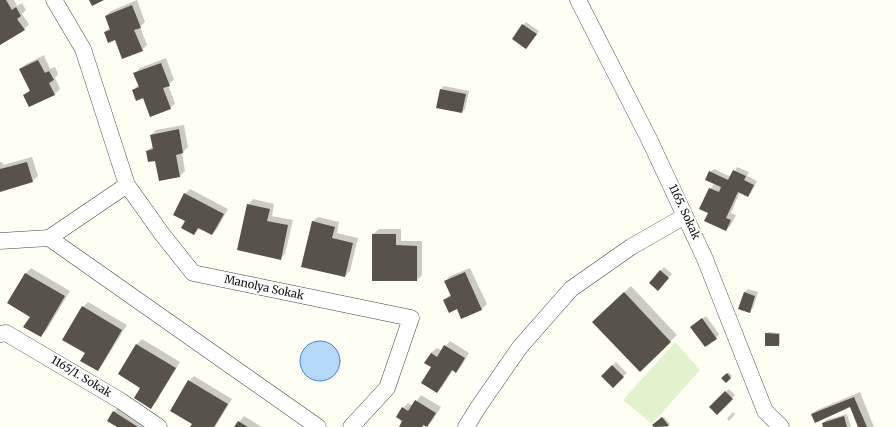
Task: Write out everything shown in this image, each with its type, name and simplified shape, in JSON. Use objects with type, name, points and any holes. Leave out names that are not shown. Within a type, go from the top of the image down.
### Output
[{"type":"street","points":[[0,241],[49,238],[128,185],[84,48],[54,0]]},
{"type":"street","name":"1165. Sokak","points":[[578,0],[649,139],[705,258],[765,411],[781,427]]},
{"type":"street","name":"Manolya Sokak","points":[[128,185],[162,234],[192,273],[411,318],[387,388],[351,427]]},
{"type":"street","points":[[466,427],[520,347],[571,289],[631,247],[685,216]]},
{"type":"street","points":[[49,238],[318,427]]},
{"type":"street","name":"1165/1. Sokak","points":[[0,334],[6,333],[121,401],[158,427]]},
{"type":"green space","points":[[675,342],[700,370],[652,424],[623,400]]},
{"type":"water","points":[[324,341],[331,344],[337,350],[340,361],[339,369],[331,378],[324,381],[316,381],[309,378],[301,369],[300,357],[303,350],[312,342]]},
{"type":"building","points":[[0,0],[6,0],[12,10],[16,7],[21,16],[17,19],[25,30],[0,45]]},
{"type":"building","points":[[89,0],[104,0],[92,6]]},
{"type":"building","points":[[132,5],[141,28],[134,30],[143,51],[122,59],[115,40],[108,43],[104,32],[110,30],[105,16]]},
{"type":"building","points":[[522,24],[537,34],[526,49],[512,39]]},
{"type":"building","points":[[38,60],[45,73],[49,71],[54,80],[49,83],[55,95],[29,107],[23,95],[30,91],[19,69]]},
{"type":"building","points":[[161,63],[170,86],[163,88],[171,109],[150,117],[143,98],[136,101],[132,90],[139,87],[133,73]]},
{"type":"building","points":[[440,89],[466,94],[462,113],[436,108]]},
{"type":"building","points":[[179,129],[183,153],[176,155],[180,177],[159,181],[155,161],[148,162],[146,151],[153,149],[150,135]]},
{"type":"building","points":[[27,162],[33,182],[0,192],[0,169]]},
{"type":"building","points":[[733,170],[746,176],[744,180],[754,185],[748,197],[738,192],[726,218],[731,220],[726,231],[704,221],[708,213],[699,209],[709,188],[719,192],[721,187],[705,180],[709,171],[728,180]]},
{"type":"building","points":[[184,193],[224,214],[212,235],[198,228],[194,235],[181,228],[185,221],[173,215]]},
{"type":"building","points":[[247,204],[270,209],[267,221],[288,225],[281,260],[237,250]]},
{"type":"building","points":[[312,221],[335,227],[332,238],[353,243],[345,277],[301,267]]},
{"type":"building","points":[[372,234],[396,234],[396,245],[417,246],[417,281],[372,281]]},
{"type":"building","points":[[660,270],[669,278],[658,291],[649,283]]},
{"type":"building","points":[[465,272],[482,310],[461,319],[457,309],[449,313],[443,300],[451,296],[444,281]]},
{"type":"building","points":[[25,273],[65,296],[41,337],[23,327],[30,317],[7,303]]},
{"type":"building","points":[[624,292],[671,342],[640,372],[592,322]]},
{"type":"building","points":[[744,292],[755,296],[750,313],[738,309]]},
{"type":"building","points":[[82,306],[122,330],[98,371],[80,361],[85,353],[62,340]]},
{"type":"building","points":[[702,318],[717,339],[705,347],[690,327]]},
{"type":"building","points":[[765,333],[779,334],[779,346],[765,346]]},
{"type":"building","points":[[136,344],[176,368],[151,409],[134,398],[140,388],[118,374]]},
{"type":"building","points":[[444,345],[465,358],[456,373],[452,370],[437,393],[421,383],[431,367],[424,363],[431,353],[437,357]]},
{"type":"building","points":[[612,365],[624,377],[613,388],[601,376]]},
{"type":"building","points":[[727,373],[731,378],[726,383],[721,378]]},
{"type":"building","points":[[188,380],[228,404],[214,427],[190,427],[192,424],[170,411]]},
{"type":"building","points":[[725,391],[733,399],[717,415],[709,407]]},
{"type":"building","points":[[854,397],[867,427],[858,427],[850,407],[815,423],[811,414]]},
{"type":"building","points":[[415,400],[436,413],[427,427],[423,425],[422,427],[399,427],[402,421],[396,417],[402,407],[408,411]]},
{"type":"building","points":[[113,411],[138,427],[117,427],[107,421]]},
{"type":"building","points":[[844,416],[847,427],[823,427],[822,423]]},
{"type":"building","points":[[662,417],[669,426],[654,427],[652,425]]},
{"type":"building","points":[[238,421],[248,427],[234,427]]}]
